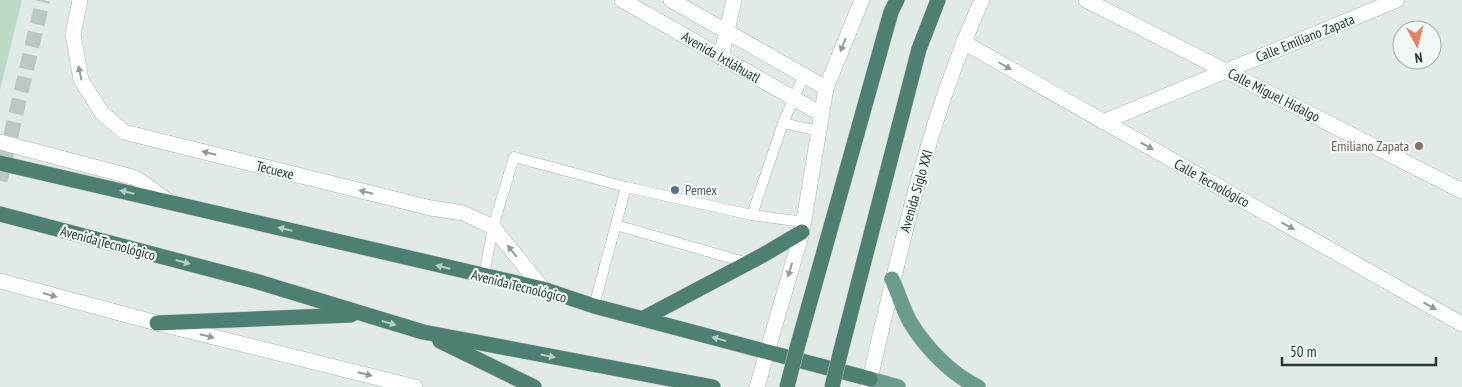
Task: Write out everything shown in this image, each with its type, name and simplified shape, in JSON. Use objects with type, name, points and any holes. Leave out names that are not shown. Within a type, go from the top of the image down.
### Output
[{"type":"highway","points":[[787,387],[888,22],[897,0]]},
{"type":"highway","points":[[832,387],[919,49],[938,0]]},
{"type":"highway","name":"Avenida Tecnológico","points":[[0,163],[543,289],[594,306],[766,352],[869,383]]},
{"type":"highway","name":"Avenida Tecnológico","points":[[0,214],[256,281],[362,315],[423,332],[713,387]]},
{"type":"highway","points":[[644,318],[748,263],[803,227]]},
{"type":"highway","points":[[157,323],[362,315]]},
{"type":"highway","points":[[423,332],[534,387]]},
{"type":"main road","points":[[892,278],[910,322],[930,349],[962,379],[978,387]]},
{"type":"main road","name":"Avenida Tecnológico","points":[[869,383],[898,387]]},
{"type":"street","name":"Tecuexe","points":[[80,0],[73,34],[81,80],[102,114],[124,132],[431,208],[463,213],[494,227],[543,289]]},
{"type":"street","name":"Avenida Ixtláhuatl","points":[[622,0],[821,114]]},
{"type":"street","name":"Avenida Ixtláhuatl","points":[[670,0],[826,88]]},
{"type":"street","points":[[721,57],[734,0]]},
{"type":"street","points":[[757,387],[803,227],[826,88],[862,0]]},
{"type":"street","name":"Avenida Siglo XXI","points":[[869,383],[892,278],[926,152],[963,42],[982,0]]},
{"type":"street","name":"Calle Miguel Hidalgo","points":[[1086,0],[1462,191]]},
{"type":"street","name":"Calle Emiliano Zapata","points":[[1103,122],[1397,0]]},
{"type":"street","name":"Calle Tecnológico","points":[[963,42],[1462,324]]},
{"type":"street","name":"Avenida Tecnológico","points":[[0,142],[136,178],[168,201]]},
{"type":"street","points":[[1,286],[415,387]]},
{"type":"lane","points":[[752,215],[783,123],[804,75]]},
{"type":"lane","points":[[783,123],[818,131]]},
{"type":"lane","points":[[484,276],[494,227],[514,157],[626,187],[803,227]]},
{"type":"lane","points":[[594,306],[626,187]]},
{"type":"lane","points":[[616,225],[748,263]]},
{"type":"green space","points":[[0,0],[22,0],[0,90]]},
{"type":"tunnel","points":[[0,181],[43,0]]},
{"type":"place","name":"Emiliano Zapata","points":[[1419,146]]},
{"type":"place","name":"Pemex","points":[[675,190]]}]
